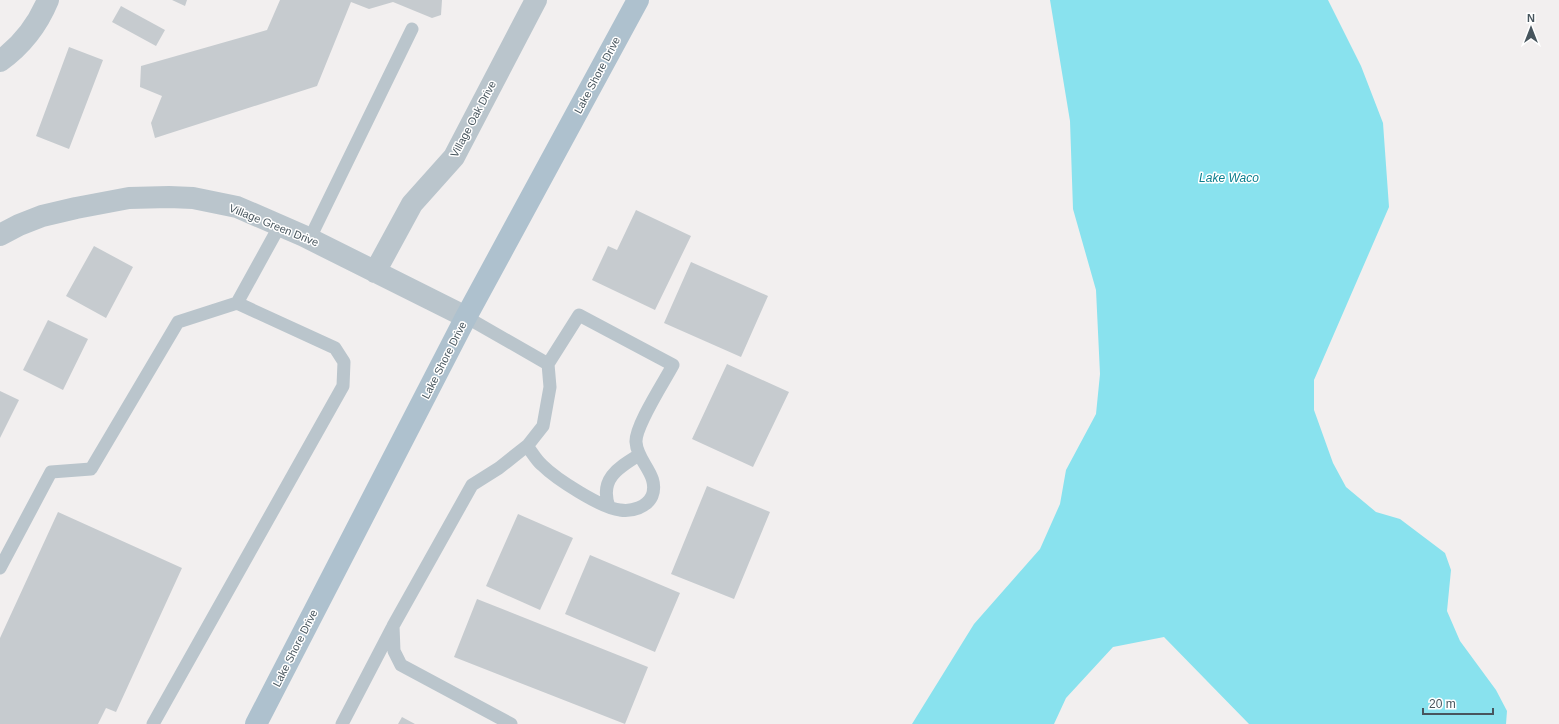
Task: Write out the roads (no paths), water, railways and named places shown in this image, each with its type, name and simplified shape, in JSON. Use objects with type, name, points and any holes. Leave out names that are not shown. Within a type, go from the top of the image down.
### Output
[{"type":"main road","name":"Lake Shore Drive","points":[[256,724],[466,317],[638,0]]},
{"type":"street","points":[[0,61],[26,38],[44,10],[48,0]]},
{"type":"street","name":"Village Oak Drive","points":[[375,272],[412,204],[454,157],[536,0]]},
{"type":"street","name":"Village Green Drive","points":[[0,235],[19,225],[42,216],[76,208],[130,198],[193,198],[237,207],[310,238],[466,317]]},
{"type":"lane","points":[[310,238],[412,29]]},
{"type":"lane","points":[[237,303],[280,225]]},
{"type":"lane","points":[[0,568],[50,472],[91,469],[178,322],[237,303],[335,348],[344,362],[343,386],[153,724]]},
{"type":"lane","points":[[342,724],[393,626],[472,485],[500,468],[527,446],[543,426],[550,387],[548,364],[579,315],[673,366],[642,420],[636,441],[639,455],[652,475],[652,496],[645,505],[636,509],[621,510],[609,507],[556,478],[540,464],[527,446]]},
{"type":"lane","points":[[466,317],[548,364]]},
{"type":"lane","points":[[609,507],[606,500],[607,484],[620,467],[639,455]]},
{"type":"lane","points":[[393,626],[394,651],[401,665],[511,724]]},
{"type":"water","name":"Lake Waco","points":[[1050,0],[1328,0],[1361,66],[1383,123],[1389,207],[1314,380],[1314,410],[1333,463],[1346,487],[1376,512],[1400,519],[1445,553],[1451,570],[1447,611],[1460,641],[1496,690],[1507,711],[1506,724],[1249,724],[1164,637],[1113,647],[1066,698],[1054,724],[912,724],[974,624],[1040,549],[1060,504],[1066,470],[1096,414],[1100,374],[1096,290],[1073,209],[1070,121]]}]
